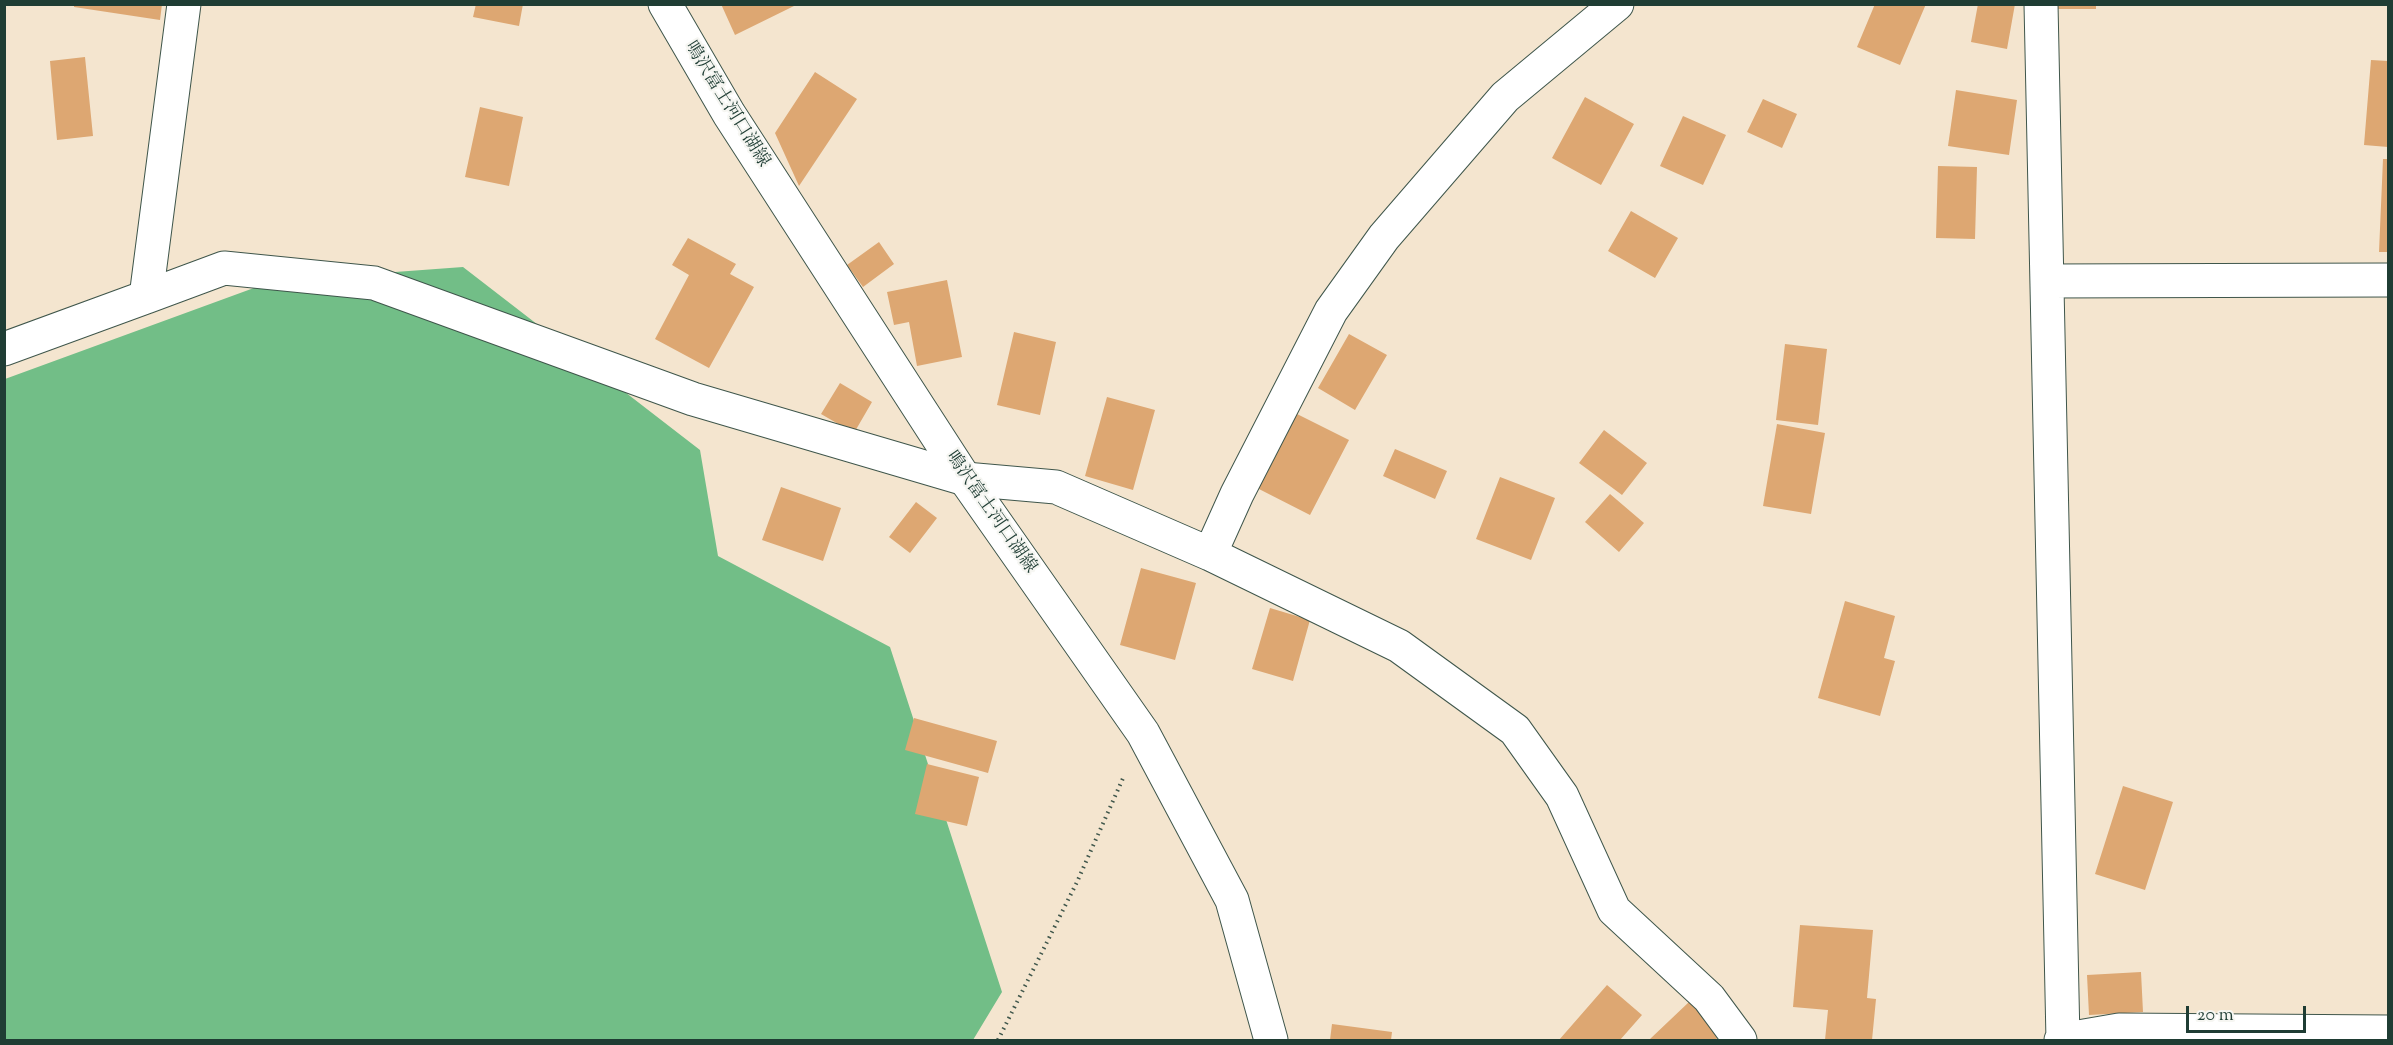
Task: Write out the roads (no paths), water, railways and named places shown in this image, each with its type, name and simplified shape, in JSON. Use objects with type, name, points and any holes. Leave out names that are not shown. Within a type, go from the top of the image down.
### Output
[{"type":"street","points":[[146,297],[184,4]]},
{"type":"street","name":"鳴沢富士河口湖線","points":[[665,4],[729,114],[965,479],[1143,733],[1232,900],[1271,1041]]},
{"type":"street","points":[[1210,554],[1237,494],[1331,311],[1383,237],[1504,97],[1617,4]]},
{"type":"street","points":[[2041,4],[2063,1040],[2119,1030],[2388,1032]]},
{"type":"street","points":[[4,349],[224,268],[374,283],[693,399],[965,479],[1056,487],[1210,554],[1399,646],[1515,730],[1562,796],[1614,910],[1709,998],[1740,1041]]},
{"type":"street","points":[[2047,281],[2388,280]]}]
